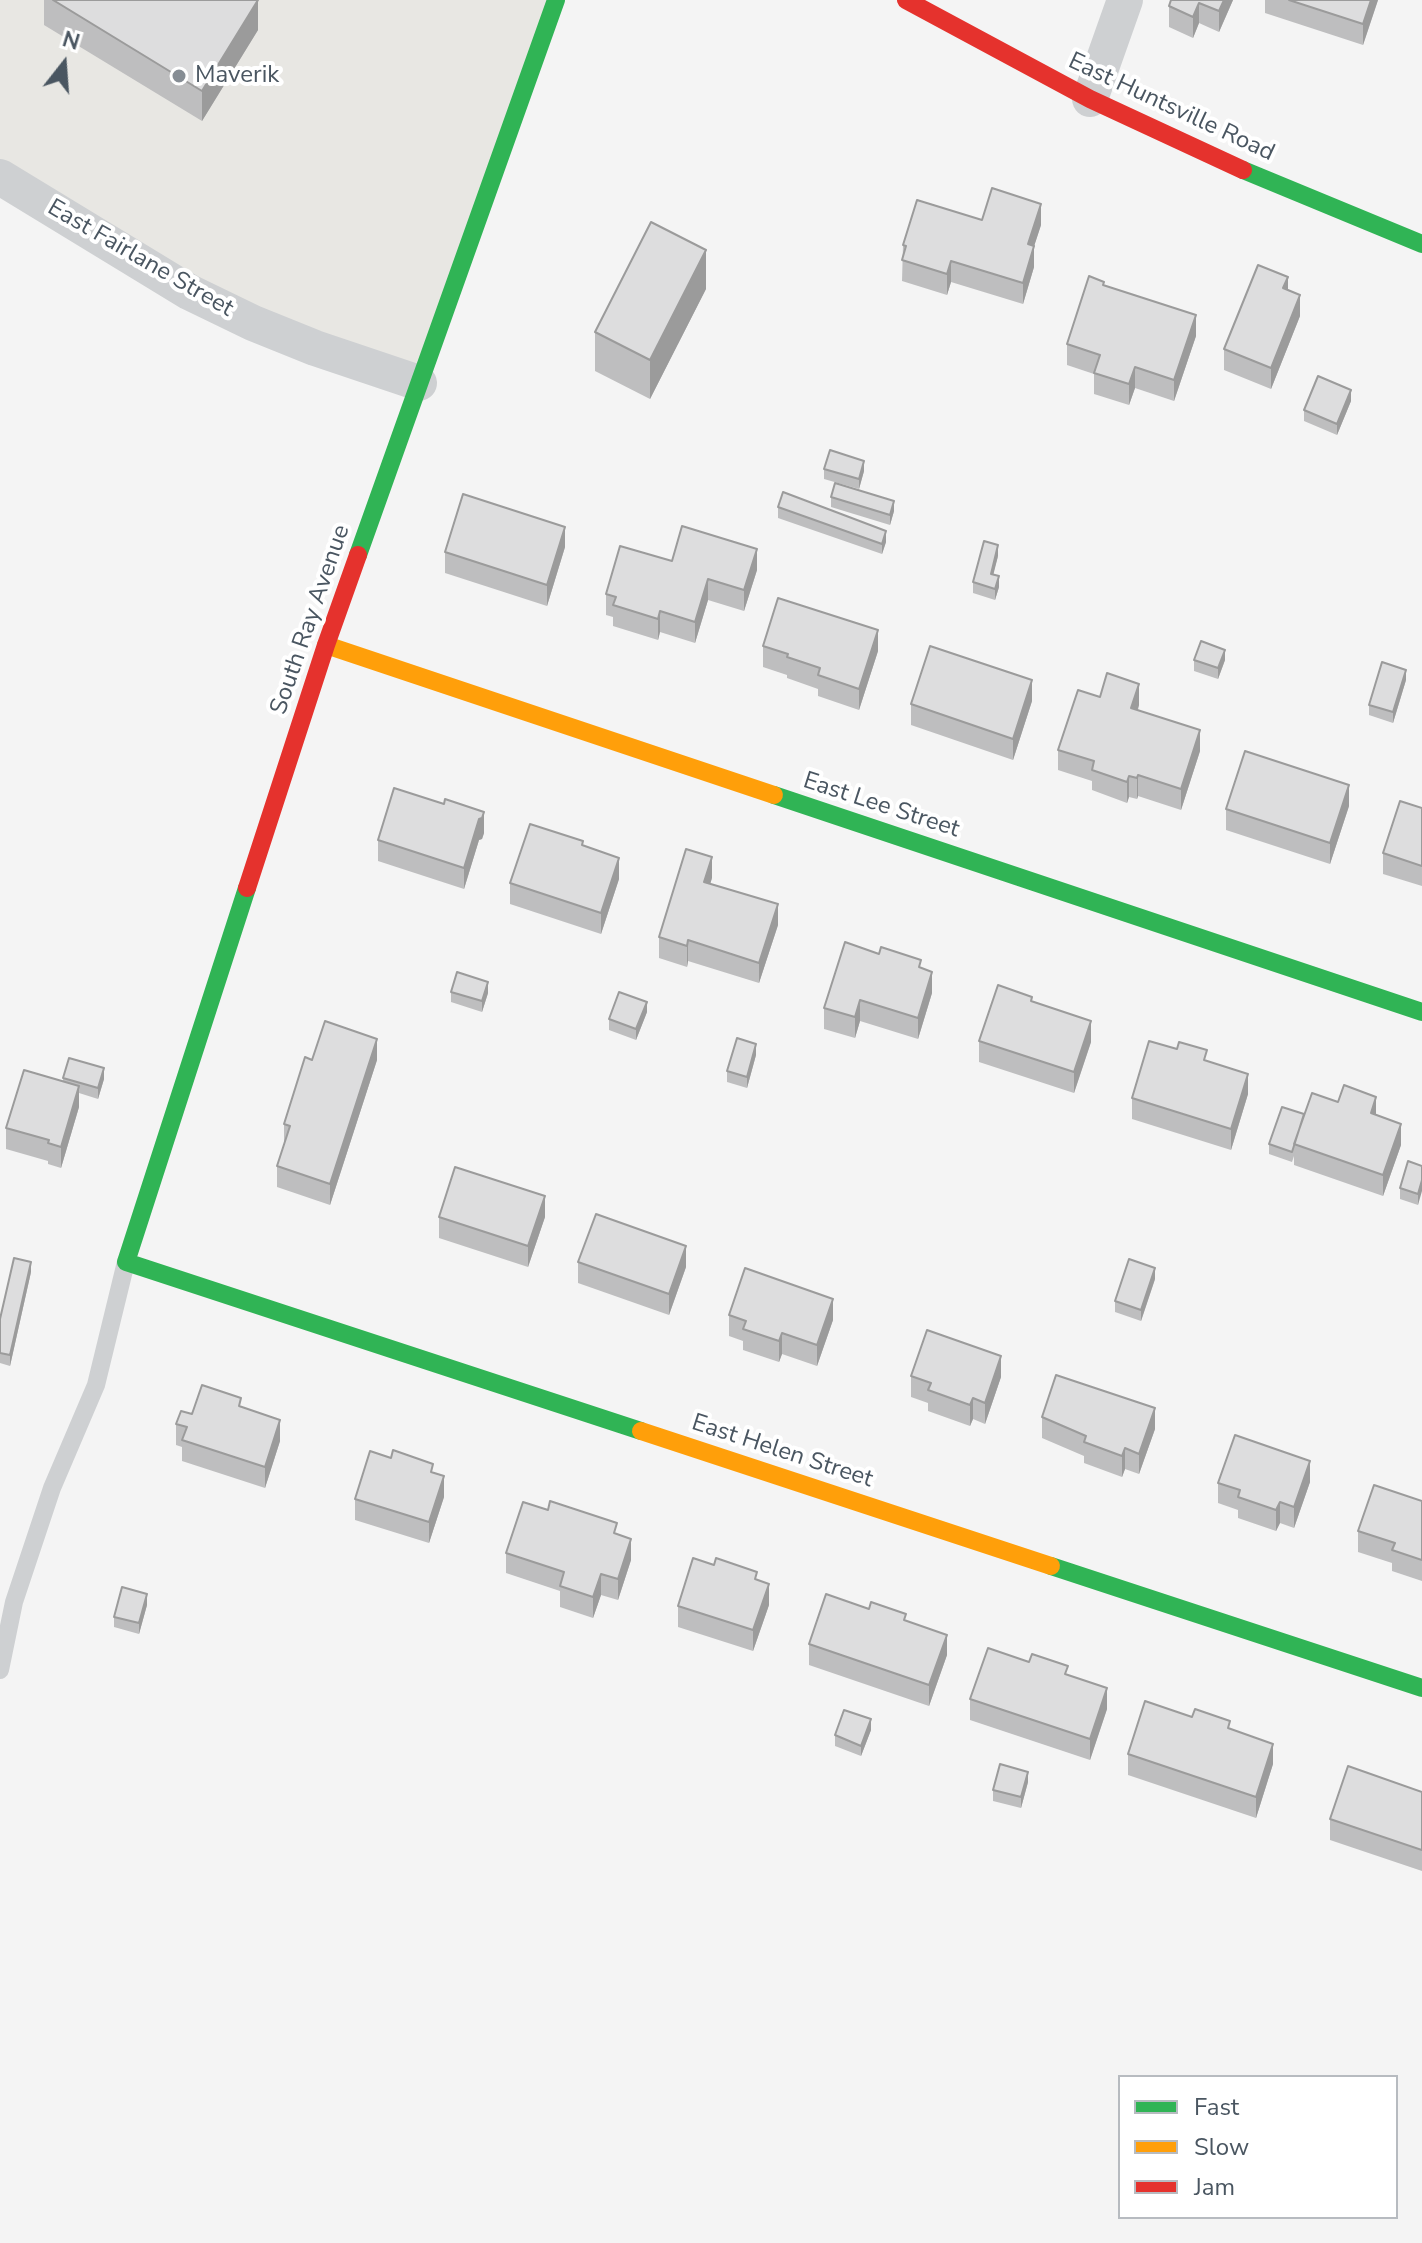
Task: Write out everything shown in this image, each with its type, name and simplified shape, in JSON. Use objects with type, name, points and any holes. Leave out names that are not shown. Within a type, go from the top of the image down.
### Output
[{"type":"street","name":"South Ray Avenue","points":[[126,1262],[326,645],[556,0]]},
{"type":"street","name":"East Huntsville Road","points":[[906,0],[1090,99],[1227,164],[1422,244]]},
{"type":"street","points":[[1090,99],[1125,0]]},
{"type":"street","name":"East Fairlane Street","points":[[0,177],[189,292],[315,348],[419,383]]},
{"type":"street","name":"East Lee Street","points":[[326,645],[1422,1012]]},
{"type":"street","name":"East Helen Street","points":[[126,1262],[1422,1688]]},
{"type":"lane","points":[[0,1670],[14,1602],[52,1488],[96,1385],[126,1262]]},
{"type":"shaded area","points":[[0,0],[556,0],[419,383],[315,348],[0,177]]},
{"type":"building","points":[[53,0],[258,0],[202,91]]},
{"type":"building","points":[[1171,0],[1224,0],[1219,11],[1199,3],[1193,17],[1169,6]]},
{"type":"building","points":[[1289,0],[1371,0],[1363,24]]},
{"type":"building","points":[[992,188],[1041,204],[1028,244],[1034,246],[1023,283],[951,261],[947,274],[902,260],[906,246],[903,245],[917,200],[982,220]]},
{"type":"building","points":[[651,222],[706,250],[650,360],[595,332]]},
{"type":"building","points":[[1258,265],[1288,277],[1283,288],[1300,295],[1271,368],[1224,349]]},
{"type":"building","points":[[1089,276],[1104,282],[1103,285],[1196,315],[1174,380],[1135,367],[1129,384],[1094,373],[1100,355],[1067,344]]},
{"type":"building","points":[[1318,376],[1351,390],[1337,424],[1304,410]]},
{"type":"building","points":[[830,450],[864,461],[859,479],[824,469]]},
{"type":"building","points":[[835,483],[894,501],[890,515],[831,497]]},
{"type":"building","points":[[783,492],[886,531],[882,544],[778,507]]},
{"type":"building","points":[[463,494],[565,527],[547,585],[445,552]]},
{"type":"building","points":[[682,526],[757,549],[744,590],[708,579],[695,622],[660,611],[658,619],[613,605],[616,597],[606,594],[620,546],[672,561]]},
{"type":"building","points":[[984,541],[998,545],[991,574],[999,576],[995,589],[973,582]]},
{"type":"building","points":[[778,598],[878,630],[859,689],[818,675],[820,668],[763,646]]},
{"type":"building","points":[[1201,641],[1225,650],[1218,668],[1194,660]]},
{"type":"building","points":[[930,646],[1032,680],[1013,739],[911,704]]},
{"type":"building","points":[[1382,662],[1406,670],[1393,712],[1369,705]]},
{"type":"building","points":[[1107,673],[1139,684],[1131,708],[1200,730],[1181,789],[1138,775],[1137,778],[1129,776],[1127,782],[1092,770],[1094,761],[1058,750],[1078,690],[1100,697]]},
{"type":"building","points":[[1245,751],[1349,785],[1330,843],[1226,809]]},
{"type":"building","points":[[394,788],[444,804],[445,799],[484,812],[464,868],[378,840]]},
{"type":"building","points":[[1400,801],[1422,808],[1422,866],[1383,853]]},
{"type":"building","points":[[530,824],[583,841],[582,845],[619,858],[601,913],[510,883]]},
{"type":"building","points":[[686,849],[712,857],[704,882],[778,904],[759,963],[688,940],[687,946],[659,937]]},
{"type":"building","points":[[845,942],[879,954],[881,947],[921,960],[919,967],[932,972],[918,1018],[860,1000],[855,1017],[824,1008]]},
{"type":"building","points":[[457,972],[488,982],[482,1001],[451,992]]},
{"type":"building","points":[[998,985],[1032,997],[1031,1001],[1091,1021],[1074,1072],[979,1041]]},
{"type":"building","points":[[619,992],[647,1002],[636,1029],[609,1019]]},
{"type":"building","points":[[325,1021],[377,1039],[330,1184],[277,1166],[290,1126],[284,1124],[305,1057],[312,1060]]},
{"type":"building","points":[[737,1038],[756,1044],[747,1077],[727,1071]]},
{"type":"building","points":[[1149,1041],[1177,1049],[1179,1042],[1207,1050],[1204,1060],[1248,1074],[1231,1129],[1132,1098]]},
{"type":"building","points":[[69,1058],[104,1068],[98,1088],[63,1078]]},
{"type":"building","points":[[24,1070],[79,1086],[61,1147],[48,1143],[49,1140],[6,1128]]},
{"type":"building","points":[[1344,1085],[1376,1097],[1371,1113],[1401,1124],[1383,1175],[1294,1144],[1312,1093],[1338,1102]]},
{"type":"building","points":[[1282,1107],[1304,1114],[1292,1152],[1269,1144]]},
{"type":"building","points":[[1408,1161],[1422,1166],[1418,1194],[1400,1188]]},
{"type":"building","points":[[455,1167],[545,1196],[528,1246],[439,1217]]},
{"type":"building","points":[[596,1214],[686,1246],[669,1294],[578,1262]]},
{"type":"building","points":[[14,1258],[31,1262],[10,1355],[0,1353],[0,1319]]},
{"type":"building","points":[[1129,1259],[1155,1268],[1141,1310],[1115,1301]]},
{"type":"building","points":[[745,1268],[833,1299],[817,1345],[782,1333],[779,1341],[743,1329],[746,1321],[729,1315]]},
{"type":"building","points":[[927,1330],[1001,1356],[985,1403],[973,1398],[970,1405],[928,1390],[931,1383],[911,1376]]},
{"type":"building","points":[[1056,1375],[1155,1408],[1139,1454],[1125,1448],[1122,1456],[1084,1442],[1086,1436],[1042,1417]]},
{"type":"building","points":[[202,1385],[241,1398],[239,1406],[280,1420],[265,1467],[182,1440],[187,1427],[176,1424],[181,1411],[192,1414]]},
{"type":"building","points":[[1235,1435],[1310,1461],[1294,1507],[1280,1502],[1276,1510],[1238,1497],[1240,1490],[1218,1483]]},
{"type":"building","points":[[393,1450],[433,1464],[431,1472],[444,1476],[429,1522],[355,1499],[370,1451],[391,1458]]},
{"type":"building","points":[[1374,1485],[1422,1501],[1422,1560],[1392,1550],[1395,1543],[1358,1531]]},
{"type":"building","points":[[550,1501],[617,1523],[614,1533],[631,1539],[618,1579],[601,1574],[593,1597],[560,1586],[564,1572],[506,1553],[523,1502],[548,1510]]},
{"type":"building","points":[[693,1558],[714,1565],[716,1558],[757,1572],[755,1579],[769,1584],[753,1630],[678,1606]]},
{"type":"building","points":[[122,1587],[147,1594],[139,1623],[114,1617]]},
{"type":"building","points":[[826,1594],[869,1609],[871,1602],[906,1614],[904,1620],[947,1635],[929,1685],[809,1644]]},
{"type":"building","points":[[988,1648],[1029,1662],[1032,1654],[1068,1666],[1065,1674],[1107,1688],[1090,1739],[970,1699]]},
{"type":"building","points":[[1145,1701],[1192,1717],[1195,1709],[1230,1721],[1228,1728],[1273,1744],[1256,1797],[1128,1754]]},
{"type":"building","points":[[844,1710],[871,1719],[861,1746],[835,1735]]},
{"type":"building","points":[[1000,1764],[1028,1772],[1021,1797],[993,1790]]},
{"type":"building","points":[[1348,1766],[1422,1792],[1422,1850],[1330,1819]]},
{"type":"traffic: fast","points":[[358,555],[556,0]]},
{"type":"traffic: fast","points":[[1243,170],[1422,244]]},
{"type":"traffic: fast","points":[[774,795],[1422,1012]]},
{"type":"traffic: fast","points":[[247,888],[126,1262],[641,1431]]},
{"type":"traffic: fast","points":[[1051,1566],[1422,1688]]},
{"type":"traffic: slow","points":[[326,645],[774,795]]},
{"type":"traffic: slow","points":[[641,1431],[1051,1566]]},
{"type":"traffic: jam","points":[[906,0],[1090,99],[1243,170]]},
{"type":"traffic: jam","points":[[247,888],[358,555]]},
{"type":"place","name":"Maverik","points":[[179,76]]}]
